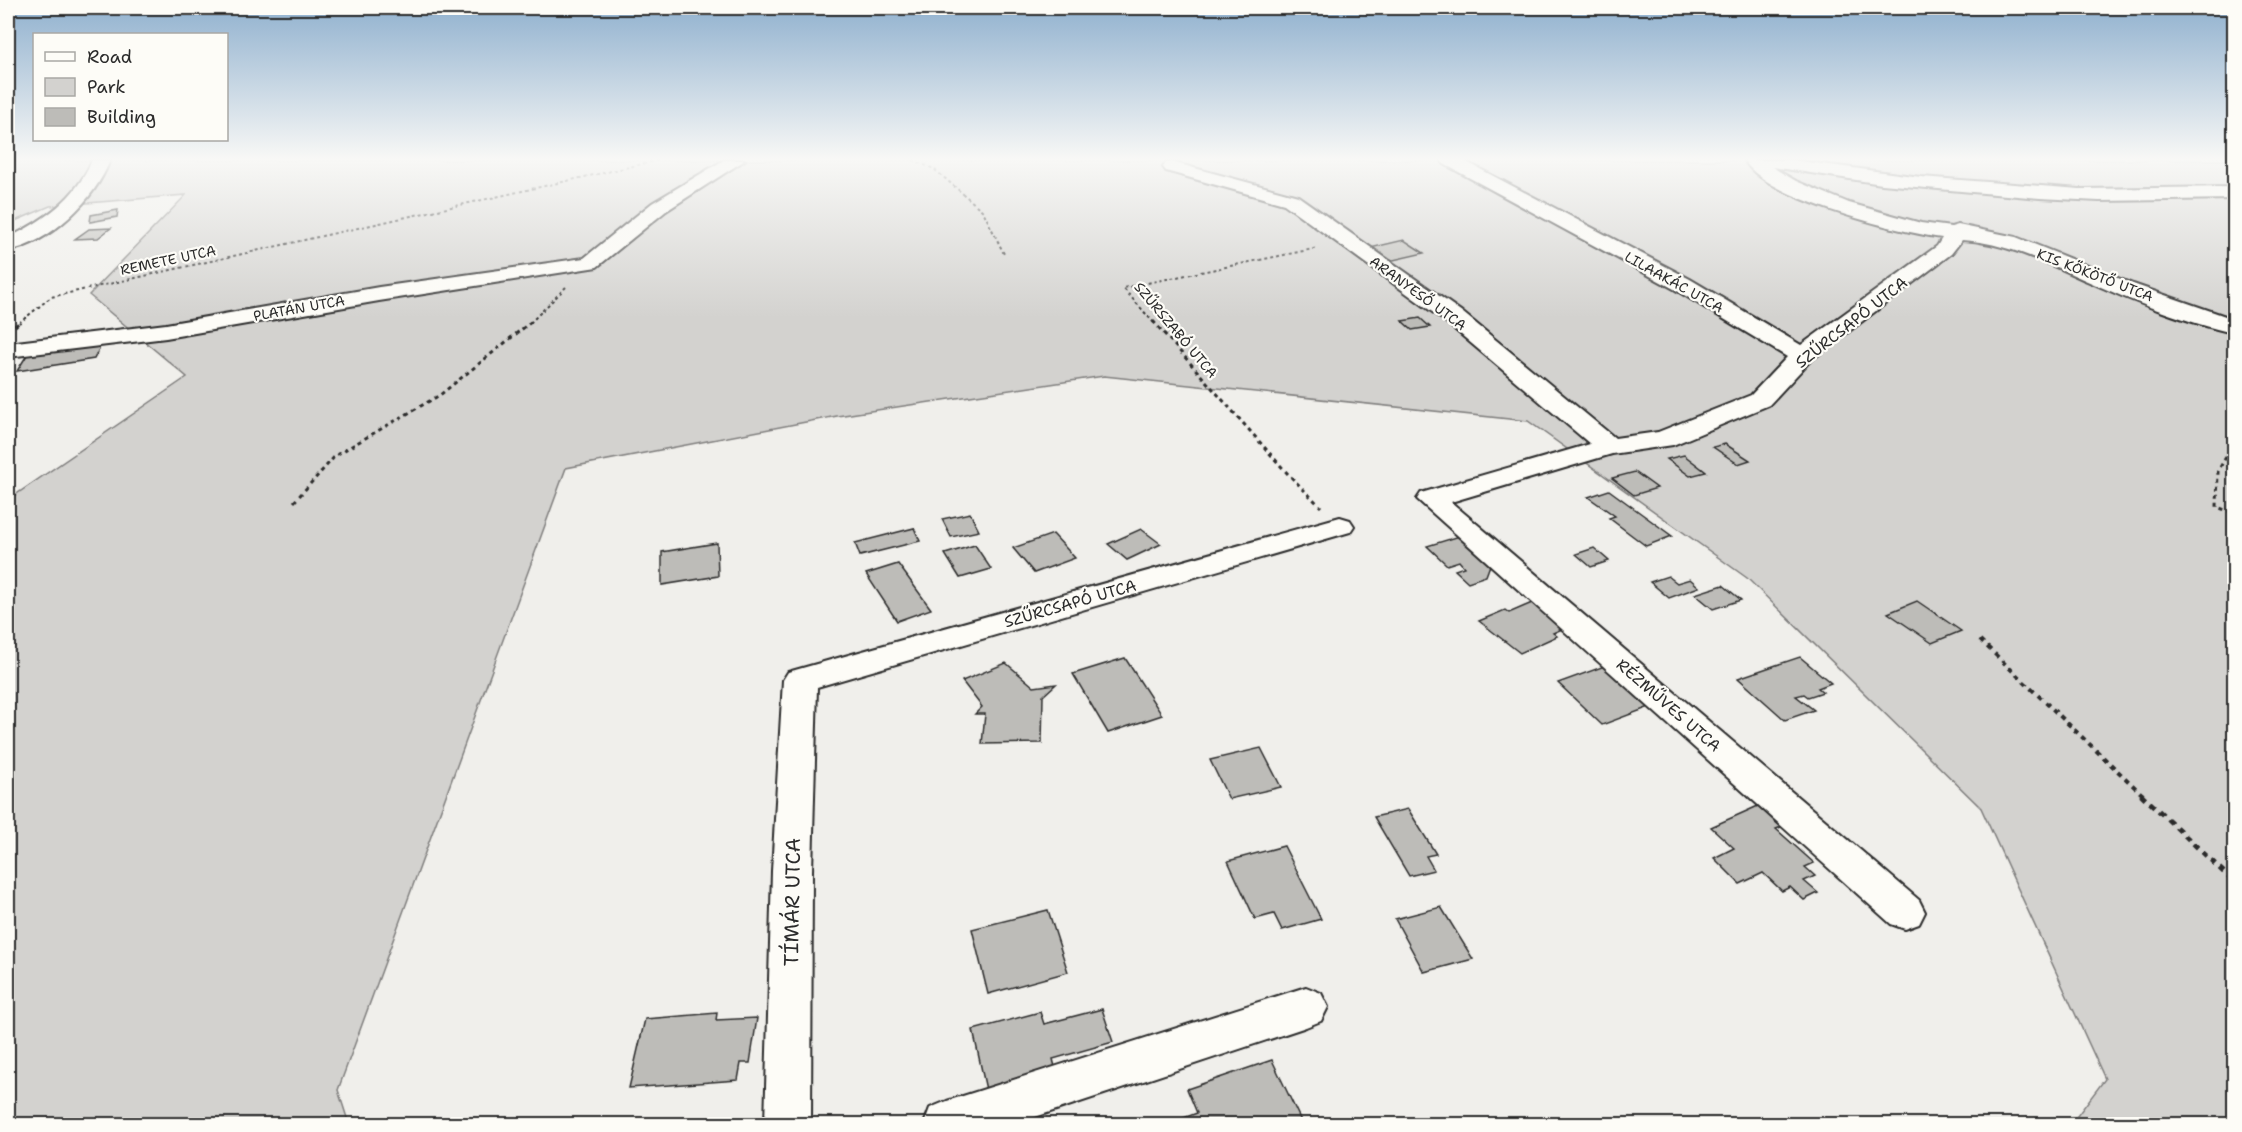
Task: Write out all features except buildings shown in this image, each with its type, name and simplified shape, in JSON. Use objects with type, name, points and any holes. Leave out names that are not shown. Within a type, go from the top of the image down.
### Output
[{"type":"street","points":[[8,245],[50,224],[62,213]]},
{"type":"street","points":[[590,263],[652,213]]},
{"type":"street","name":"ARANYESŐ UTCA","points":[[1307,213],[1454,317],[1609,447]]},
{"type":"street","name":"LILAAKÁC UTCA","points":[[1549,213],[1682,284],[1802,356]]},
{"type":"street","name":"KIS KŐKÖTŐ UTCA","points":[[1862,213],[1902,225],[1943,232],[1958,231],[2009,241],[2112,284],[2235,326]]},
{"type":"street","name":"SZŰRCSAPÓ UTCA","points":[[1431,500],[1609,447],[1664,439],[1761,400],[1802,356],[1944,250],[1958,231]]},
{"type":"street","name":"PLATÁN UTCA","points":[[8,350],[166,331],[379,294],[590,263]]},
{"type":"street","name":"RÉZMŰVES UTCA","points":[[1431,500],[1640,679],[1905,912]]},
{"type":"street","name":"SZŰRCSAPÓ UTCA","points":[[800,680],[1340,526]]},
{"type":"street","name":"TÍMÁR UTCA","points":[[788,1125],[792,871],[800,680]]},
{"type":"street","points":[[947,1125],[1306,1007]]},
{"type":"path","name":"REMETE UTCA","points":[[8,332],[51,297],[433,213]]},
{"type":"path","points":[[984,213],[1005,256]]},
{"type":"path","name":"SZŰRSZABÓ UTCA","points":[[1340,526],[1288,474],[1123,288],[1348,242]]},
{"type":"path","points":[[294,502],[336,455],[440,394],[540,315],[590,263]]},
{"type":"path","points":[[2235,443],[2218,471],[2217,507],[2235,513]]},
{"type":"path","points":[[1980,640],[2235,882]]},
{"type":"green space","points":[[8,213],[34,213],[8,224]]},
{"type":"green space","points":[[169,213],[2234,213],[2234,1124],[2071,1124],[2105,1079],[1981,808],[1747,578],[1528,421],[1104,376],[837,416],[566,468],[338,1090],[349,1124],[8,1124],[8,500],[187,377],[89,295]]}]
